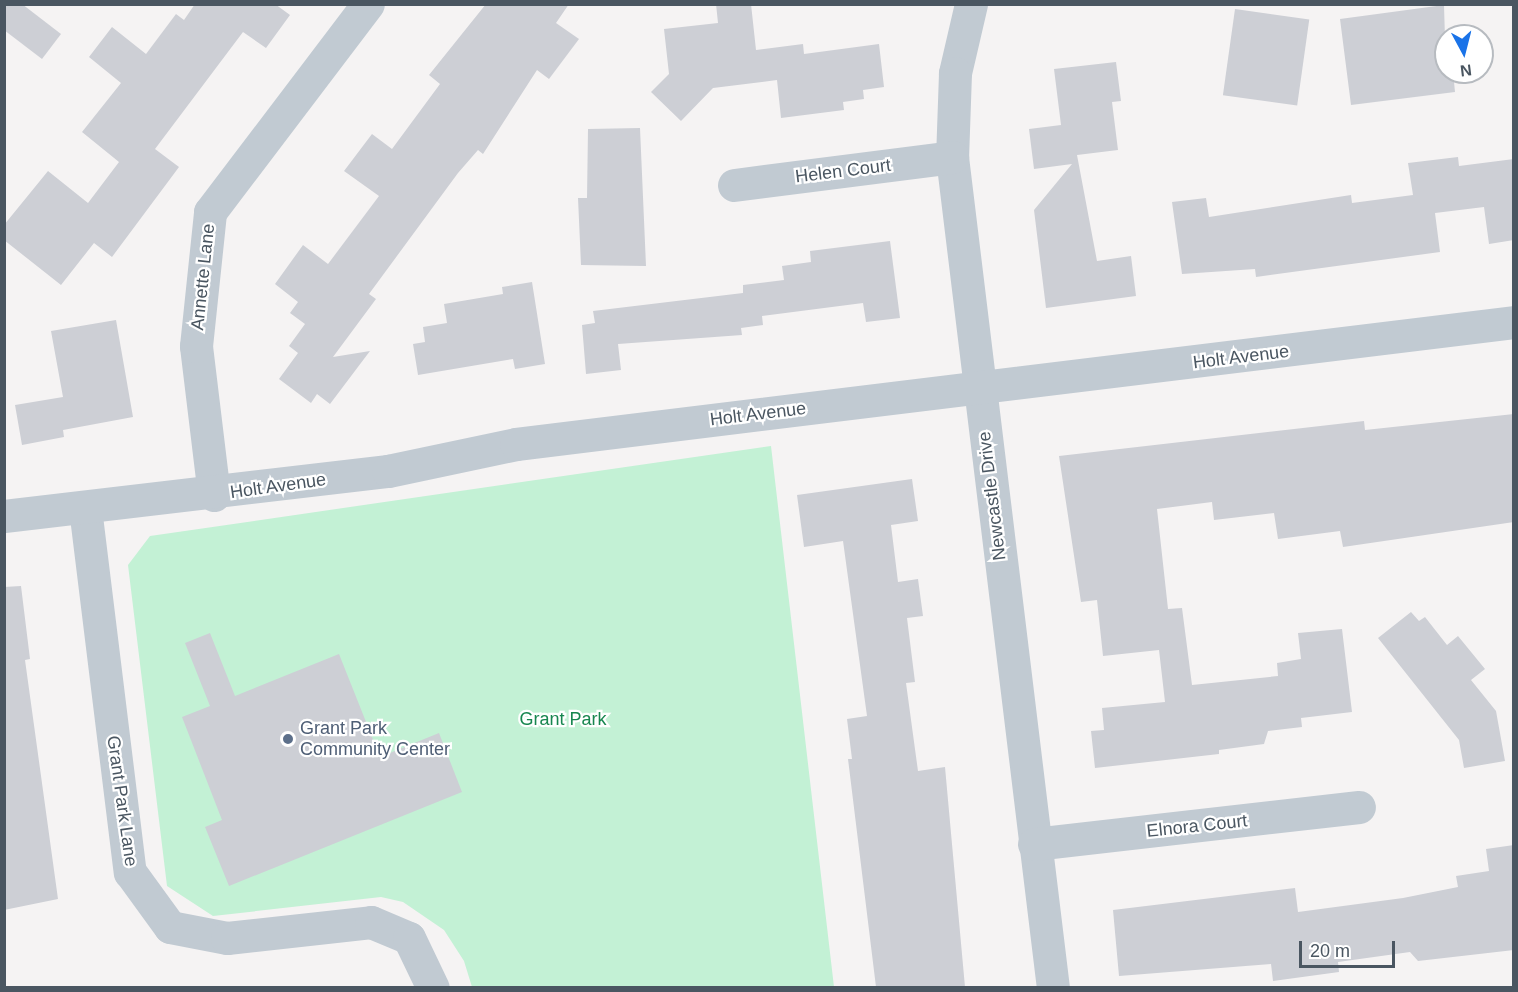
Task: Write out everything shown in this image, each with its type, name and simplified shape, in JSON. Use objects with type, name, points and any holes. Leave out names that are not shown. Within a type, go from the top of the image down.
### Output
[{"type":"street","name":"Annette Lane","points":[[214,495],[196,346],[210,212],[368,4]]},
{"type":"street","name":"Newcastle Drive","points":[[970,4],[955,73],[952,157],[1053,987]]},
{"type":"street","name":"Helen Court","points":[[734,185],[952,157]]},
{"type":"street","name":"Holt Avenue","points":[[4,516],[214,495],[388,471],[516,444],[1514,322]]},
{"type":"street","name":"Grant Park Lane","points":[[85,508],[130,872],[170,927],[227,938],[371,922],[409,938],[434,987]]},
{"type":"street","name":"Elnora Court","points":[[1034,844],[1359,807]]},
{"type":"green space","name":"Grant Park","points":[[771,446],[834,987],[472,987],[464,961],[444,930],[403,902],[381,897],[213,916],[167,886],[128,565],[150,536]]},
{"type":"building","points":[[4,4],[22,4],[61,34],[42,59],[4,30]]},
{"type":"building","points":[[195,4],[275,4],[290,15],[266,48],[243,32],[155,149],[179,167],[112,257],[94,243],[61,285],[4,240],[4,225],[48,171],[88,203],[119,162],[82,132],[121,83],[89,57],[112,27],[146,54],[176,14],[184,20]]},
{"type":"building","points":[[486,4],[569,4],[556,23],[579,39],[549,79],[537,70],[483,154],[478,150],[458,173],[369,294],[376,299],[333,357],[370,351],[330,404],[317,394],[311,403],[279,379],[298,353],[289,346],[305,324],[290,313],[298,302],[275,284],[303,245],[328,264],[379,196],[344,171],[372,134],[392,149],[440,84],[429,75]]},
{"type":"building","points":[[716,4],[751,4],[756,50],[803,44],[804,54],[879,44],[884,87],[863,90],[864,99],[843,102],[844,110],[781,118],[777,80],[713,88],[681,121],[651,92],[669,74],[664,29],[718,23]]},
{"type":"building","points":[[1444,5],[1445,24],[1434,24],[1434,84],[1454,84],[1455,92],[1351,105],[1340,19]]},
{"type":"building","points":[[1235,9],[1309,19],[1297,106],[1223,95]]},
{"type":"building","points":[[1116,62],[1121,101],[1112,102],[1118,150],[1077,155],[1097,261],[1131,256],[1136,296],[1046,308],[1034,210],[1072,164],[1034,169],[1029,129],[1061,125],[1054,69]]},
{"type":"building","points":[[640,128],[646,266],[581,265],[578,198],[587,198],[588,129]]},
{"type":"building","points":[[1458,157],[1459,166],[1514,159],[1514,240],[1489,244],[1484,207],[1435,213],[1440,252],[1256,277],[1255,269],[1182,274],[1172,202],[1206,198],[1209,217],[1351,195],[1352,203],[1413,195],[1408,163]]},
{"type":"building","points":[[890,241],[900,318],[866,322],[863,303],[762,316],[763,325],[741,328],[742,335],[618,344],[621,370],[586,374],[582,325],[595,323],[593,311],[743,293],[743,285],[784,280],[782,266],[811,262],[810,251]]},
{"type":"building","points":[[532,282],[545,364],[515,369],[513,359],[418,375],[413,344],[425,342],[423,327],[447,323],[444,304],[503,294],[502,287]]},
{"type":"building","points":[[116,320],[133,417],[63,430],[64,437],[22,445],[15,405],[63,397],[51,331]]},
{"type":"building","points":[[1514,414],[1514,522],[1343,547],[1340,531],[1278,539],[1274,513],[1214,520],[1212,502],[1157,509],[1168,609],[1182,608],[1192,685],[1278,676],[1277,663],[1301,659],[1298,633],[1342,629],[1352,712],[1301,718],[1302,727],[1268,731],[1264,744],[1219,750],[1219,754],[1095,768],[1091,731],[1104,730],[1102,708],[1165,702],[1159,650],[1103,656],[1097,600],[1081,602],[1059,456],[1364,421],[1365,430]]},
{"type":"building","points":[[912,479],[918,521],[891,525],[898,582],[918,579],[923,616],[907,618],[915,682],[906,683],[918,771],[945,767],[965,987],[876,987],[848,759],[852,759],[847,719],[867,716],[843,541],[804,547],[797,495]]},
{"type":"building","points":[[21,586],[30,659],[25,660],[58,899],[4,910],[4,587]]},
{"type":"building","points":[[1411,612],[1419,621],[1425,617],[1447,645],[1458,636],[1485,669],[1471,680],[1496,711],[1505,761],[1464,768],[1459,740],[1378,638]]},
{"type":"building","points":[[210,633],[235,696],[339,654],[380,757],[439,733],[462,792],[229,886],[205,827],[222,820],[182,717],[210,706],[185,643]]},
{"type":"building","points":[[1514,845],[1514,950],[1418,961],[1410,952],[1338,962],[1339,972],[1273,981],[1271,964],[1119,976],[1113,910],[1295,888],[1298,912],[1403,898],[1458,887],[1456,876],[1489,871],[1486,849]]},
{"type":"place","name":"Grant Park Community Center","points":[[288,739]]}]
